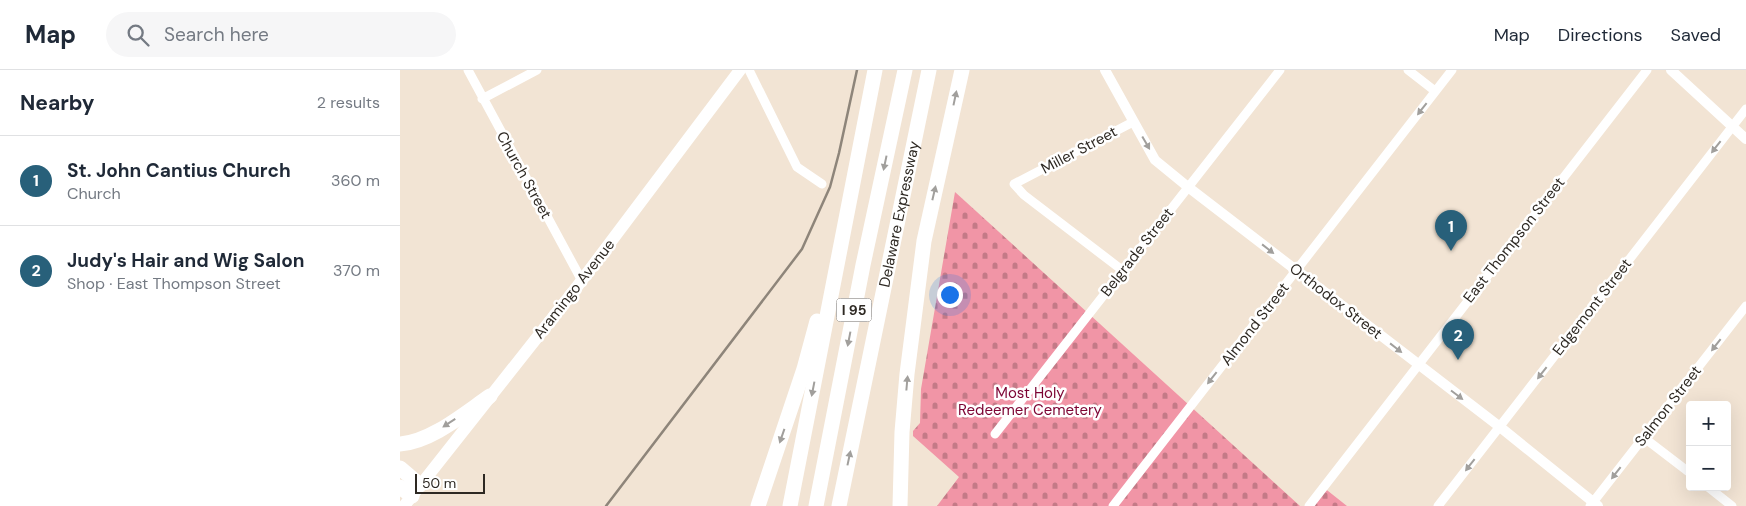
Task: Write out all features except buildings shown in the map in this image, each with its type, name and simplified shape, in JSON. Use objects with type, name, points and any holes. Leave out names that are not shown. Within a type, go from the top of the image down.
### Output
[{"type":"highway","points":[[790,506],[875,70]]},
{"type":"highway","name":"Delaware Expressway","points":[[816,506],[863,265],[905,70]]},
{"type":"highway","name":"Delaware Expressway","points":[[839,506],[929,70]]},
{"type":"highway","points":[[900,506],[902,432],[907,374],[924,241],[962,70]]},
{"type":"highway","points":[[759,502],[804,369],[849,204]]},
{"type":"highway","points":[[400,444],[419,440],[433,434],[490,396]]},
{"type":"highway","points":[[400,468],[409,493]]},
{"type":"main road","name":"Aramingo Avenue","points":[[409,493],[490,396],[671,164],[740,70]]},
{"type":"street","name":"Church Street","points":[[468,70],[581,279]]},
{"type":"street","points":[[482,99],[537,70]]},
{"type":"street","points":[[749,70],[797,167],[822,184]]},
{"type":"street","name":"Orthodox Street","points":[[1105,70],[1156,160],[1188,188],[1500,427],[1594,505]]},
{"type":"street","name":"Belgrade Street","points":[[995,434],[1280,70]]},
{"type":"street","points":[[1408,70],[1435,91]]},
{"type":"street","name":"Almond Street","points":[[1113,506],[1452,70]]},
{"type":"street","name":"East Thompson Street","points":[[1308,506],[1647,70]]},
{"type":"street","points":[[1671,70],[1746,139]]},
{"type":"street","name":"Edgemont Street","points":[[1438,506],[1746,109]]},
{"type":"street","name":"Miller Street","points":[[1122,270],[1024,195],[1014,184],[1133,122]]},
{"type":"street","name":"Salmon Street","points":[[1594,505],[1643,437],[1746,306]]},
{"type":"street","points":[[1643,437],[1686,470]]},
{"type":"street","points":[[1713,491],[1732,506]]},
{"type":"green space","name":"Most Holy Redeemer Cemetery","points":[[955,192],[1300,506],[937,506],[959,477],[913,436],[913,431],[920,423],[921,389]]},
{"type":"green space","points":[[1323,487],[1347,506],[1309,506]]},
{"type":"railway","points":[[606,506],[802,249],[830,187],[857,70]]},
{"type":"place","name":"St. John Cantius Church","points":[[1451,251]]},
{"type":"place","name":"Judy's Hair and Wig Salon","points":[[1458,360]]}]
